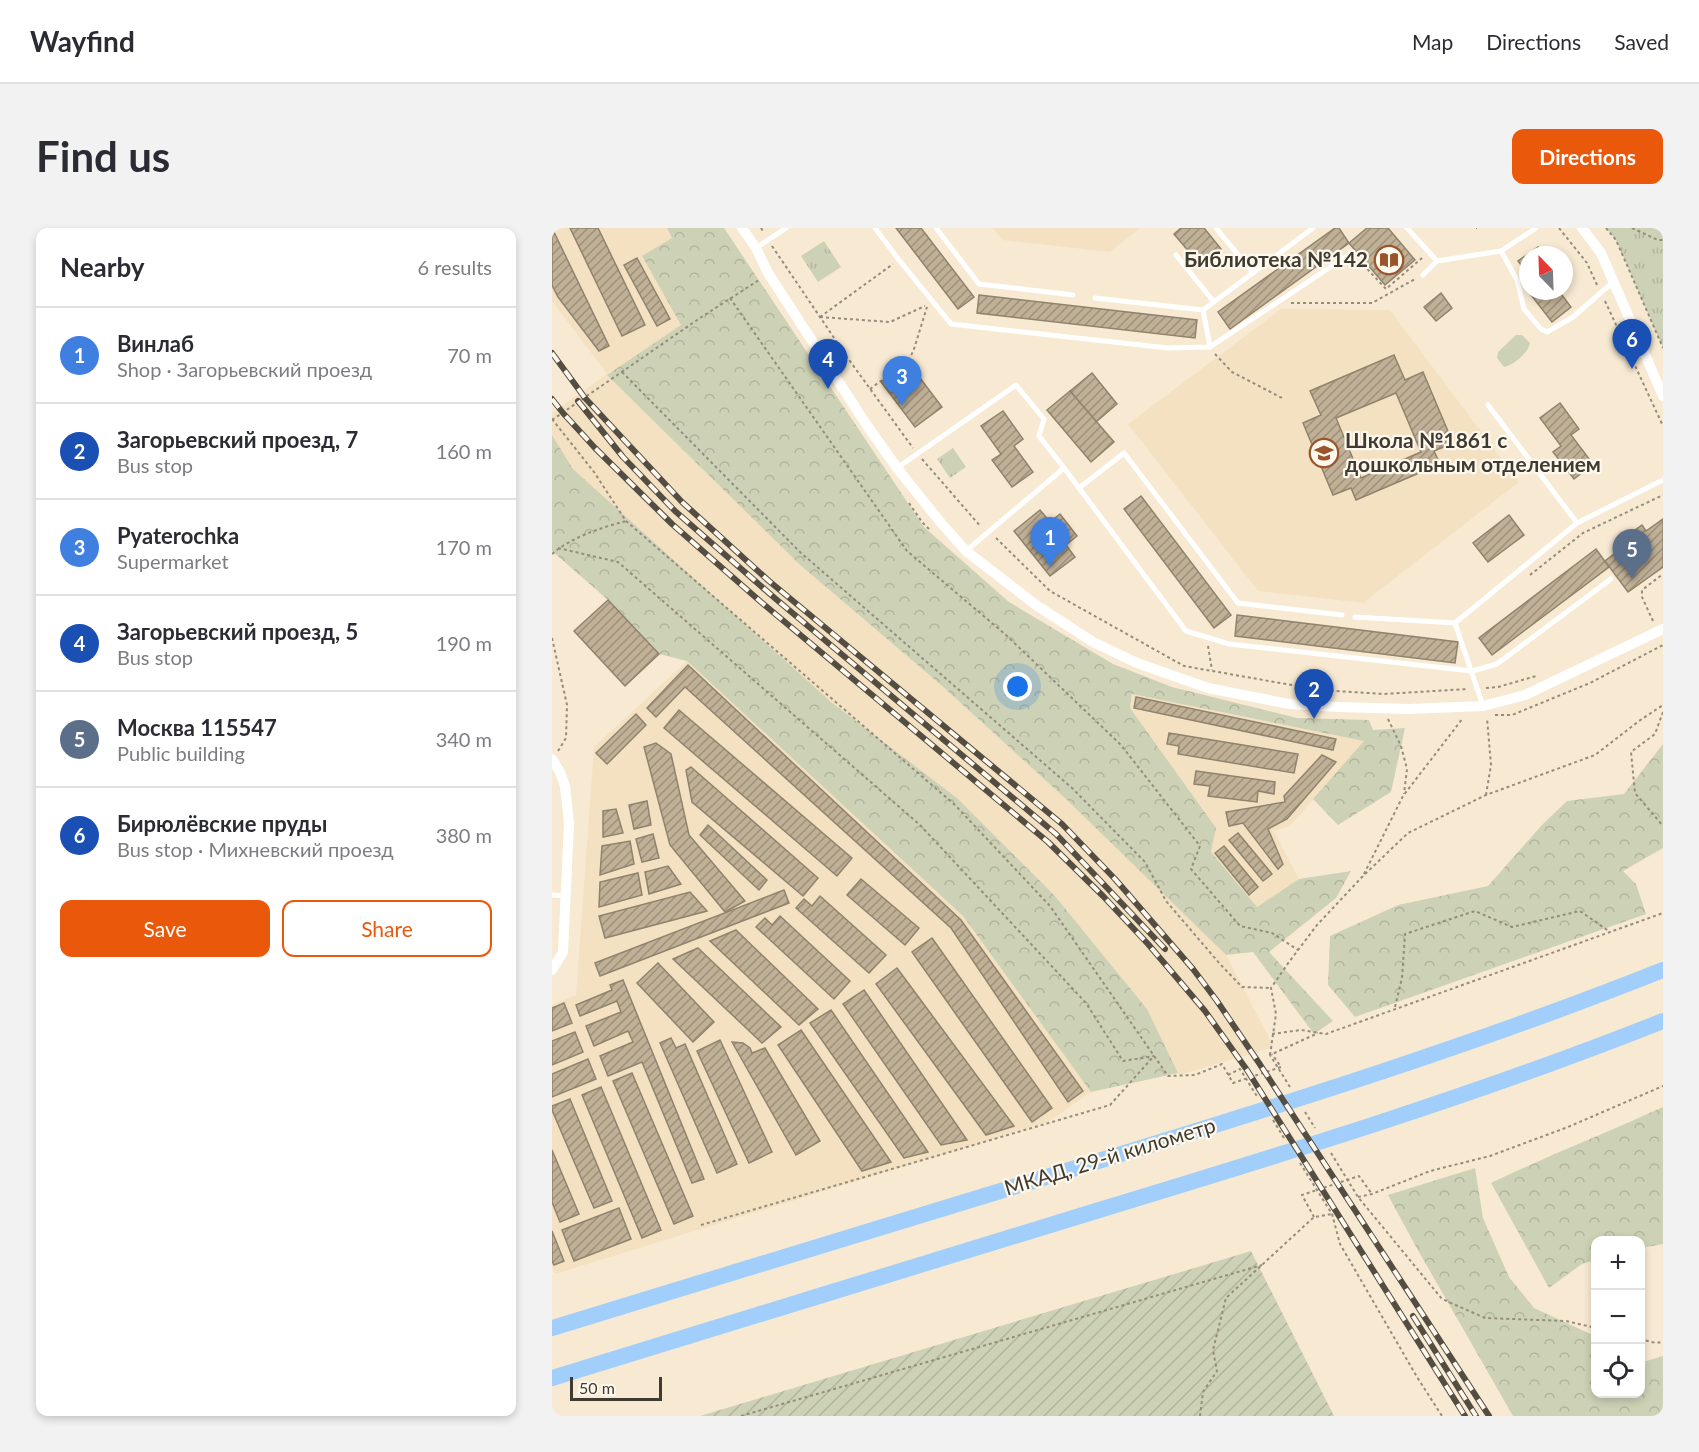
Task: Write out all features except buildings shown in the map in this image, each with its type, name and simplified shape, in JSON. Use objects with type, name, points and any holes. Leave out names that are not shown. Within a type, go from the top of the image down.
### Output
[{"type":"highway","name":"МКАД, 29-й километр","points":[[552,1328],[1260,1111],[1468,1043],[1663,970]]},
{"type":"highway","points":[[552,1378],[1274,1157],[1567,1059],[1663,1021]]},
{"type":"street","points":[[742,228],[756,248],[768,273],[866,424],[940,523],[966,551],[1036,605],[1093,642],[1137,663],[1208,688],[1289,704],[1339,708],[1484,711],[1526,695],[1663,629]]},
{"type":"street","points":[[1582,228],[1601,253],[1663,396]]},
{"type":"street","points":[[552,760],[565,786],[569,824],[563,952],[552,970]]},
{"type":"lane","points":[[756,248],[786,228]]},
{"type":"lane","points":[[875,228],[898,260],[951,324],[1168,348],[1210,347],[1347,256]]},
{"type":"lane","points":[[936,228],[980,284],[1073,295]]},
{"type":"lane","points":[[1216,228],[1253,273]]},
{"type":"lane","points":[[1095,298],[1203,310],[1313,228]]},
{"type":"lane","points":[[1407,228],[1437,261]]},
{"type":"lane","points":[[1423,275],[1437,261],[1501,251],[1536,228]]},
{"type":"lane","points":[[1501,251],[1517,280],[1524,309],[1540,329],[1547,332],[1573,317],[1614,281]]},
{"type":"lane","points":[[1176,255],[1214,302]]},
{"type":"lane","points":[[1203,310],[1210,347]]},
{"type":"lane","points":[[897,468],[1016,385],[1044,419],[1039,436],[1186,631],[1229,644],[1472,671],[1497,664],[1611,579]]},
{"type":"lane","points":[[1488,405],[1577,523]]},
{"type":"lane","points":[[1079,488],[1124,453],[1238,603],[1342,615]]},
{"type":"lane","points":[[966,551],[1064,468]]},
{"type":"lane","points":[[1355,617],[1455,623],[1577,523],[1663,480]]},
{"type":"lane","points":[[1455,623],[1484,711]]},
{"type":"lane","points":[[552,895],[566,896]]},
{"type":"path","points":[[760,228],[870,389],[918,454],[986,532],[997,539],[1050,591],[1184,666],[1320,690],[1384,694],[1498,687],[1536,676]]},
{"type":"path","points":[[1559,228],[1587,263],[1663,426]]},
{"type":"path","points":[[1606,228],[1616,240],[1663,348]]},
{"type":"path","points":[[1632,228],[1658,240],[1663,240]]},
{"type":"path","points":[[1347,256],[1352,253],[1386,289],[1429,252]]},
{"type":"path","points":[[820,317],[898,260]]},
{"type":"path","points":[[768,273],[552,420],[594,472],[626,521],[955,805],[1050,906],[1168,1076],[1195,1074],[1222,1064],[1233,1083],[1281,1067],[1271,1056],[1276,1014],[1271,988],[1317,925],[1408,833],[1486,795],[1595,755],[1663,705]]},
{"type":"path","points":[[1276,303],[1372,303],[1423,275]]},
{"type":"path","points":[[729,298],[907,551],[1006,635],[1121,745],[1200,846],[1191,869],[1240,926],[1272,933],[1298,950]]},
{"type":"path","points":[[820,317],[890,322],[928,305],[909,360],[870,389]]},
{"type":"path","points":[[1210,347],[1232,372],[1284,399]]},
{"type":"path","points":[[622,372],[800,552],[1062,780],[1096,813],[1145,862],[1166,901],[1242,987],[1271,988]]},
{"type":"path","points":[[1529,575],[1583,533],[1663,495]]},
{"type":"path","points":[[552,554],[558,548],[599,528],[626,521]]},
{"type":"path","points":[[558,548],[618,562],[920,825],[1086,1003],[1123,1061],[1154,1056]]},
{"type":"path","points":[[1653,621],[1642,597],[1642,590],[1663,574]]},
{"type":"path","points":[[1206,637],[1212,671]]},
{"type":"path","points":[[552,638],[567,705],[566,738],[552,760]]},
{"type":"path","points":[[1484,711],[1491,765],[1486,795]]},
{"type":"path","points":[[1663,712],[1655,734],[1631,752],[1635,794],[1663,826]]},
{"type":"path","points":[[1362,877],[1403,796],[1465,716]]},
{"type":"path","points":[[1388,717],[1401,746],[1407,769],[1403,796]]},
{"type":"path","points":[[1394,1009],[1402,978],[1406,934],[1475,911],[1512,927],[1580,911],[1610,932]]},
{"type":"path","points":[[1272,1034],[1301,1030],[1326,1034],[1663,913]]},
{"type":"path","points":[[1271,1056],[1318,1033]]},
{"type":"path","points":[[702,1225],[1110,1105],[1154,1056]]},
{"type":"path","points":[[1228,1074],[1240,1069],[1242,1072]]},
{"type":"path","points":[[1591,1327],[1566,1321],[1485,1318],[1442,1299],[1358,1197],[1372,1194],[1430,1171],[1490,1156],[1568,1127],[1663,1086]]},
{"type":"path","points":[[1314,1217],[1302,1195],[1359,1176],[1372,1194]]},
{"type":"path","points":[[1200,1416],[1203,1392],[1216,1371],[1213,1350],[1226,1298],[1314,1217],[1332,1214],[1340,1244],[1442,1416]]},
{"type":"path","points":[[741,1416],[1262,1265]]},
{"type":"path","points":[[1645,1340],[1663,1342]]},
{"type":"shaded area","points":[[552,228],[667,228],[672,238],[642,257],[682,325],[608,375],[799,564],[941,685],[1067,800],[1226,955],[1274,1047],[1179,1075],[1147,1009],[1055,896],[957,798],[831,702],[573,469],[552,435],[552,413],[607,374],[552,301]]},
{"type":"shaded area","points":[[993,228],[1140,228],[1110,252],[1002,240]]},
{"type":"shaded area","name":"Школа №1861 с дошкольным отделением","points":[[1281,309],[1390,310],[1519,482],[1363,603],[1258,591],[1128,424]]},
{"type":"shaded area","points":[[687,661],[963,916],[1091,1092],[1048,1122],[555,1274],[552,1267],[552,1005],[576,995],[594,747]]},
{"type":"shaded area","points":[[1133,694],[1365,741],[1290,826],[1274,831],[1299,879],[1257,907],[1211,852],[1130,708]]},
{"type":"green space","points":[[667,228],[724,228],[924,527],[1009,602],[1113,664],[1172,687],[1297,718],[1369,720],[1373,730],[1405,728],[1391,792],[1338,825],[1313,799],[1364,741],[1132,694],[1130,708],[1216,828],[1211,852],[1257,907],[1299,879],[1351,871],[1336,898],[1269,952],[1333,1021],[1314,1034],[1253,952],[1226,955],[1067,800],[941,685],[799,564],[607,375],[681,325],[642,256],[672,238]]},
{"type":"green space","points":[[1606,228],[1663,228],[1663,348],[1616,240]]},
{"type":"green space","points":[[824,241],[841,267],[818,282],[801,256]]},
{"type":"green space","points":[[1516,335],[1522,335],[1530,343],[1529,347],[1520,358],[1504,367],[1497,358],[1498,352]]},
{"type":"green space","points":[[552,435],[573,469],[831,702],[957,798],[1055,896],[1147,1009],[1178,1073],[1091,1092],[963,916],[687,661],[659,654],[608,600],[552,551]]},
{"type":"green space","points":[[953,448],[966,467],[950,478],[937,459]]},
{"type":"green space","points":[[1663,744],[1663,848],[1623,871],[1636,884],[1646,914],[1355,1017],[1328,985],[1330,936],[1398,905],[1488,886],[1542,825],[1567,801],[1624,794]]},
{"type":"green space","points":[[1663,1107],[1663,1244],[1645,1247],[1645,1236],[1591,1236],[1591,1261],[1582,1264],[1549,1288],[1491,1183]]},
{"type":"green space","points":[[1475,1168],[1483,1218],[1509,1277],[1534,1308],[1591,1334],[1591,1398],[1645,1398],[1645,1361],[1663,1356],[1663,1416],[1513,1416],[1388,1195]]},
{"type":"green space","points":[[1251,1251],[1334,1416],[700,1416]]},
{"type":"railway","points":[[552,353],[585,398],[682,502],[769,581],[1062,824],[1115,879],[1193,969],[1217,1001],[1489,1416]]},
{"type":"railway","points":[[552,399],[595,448],[672,524],[761,602],[1048,842],[1148,944],[1205,1011],[1247,1070],[1465,1416]]},
{"type":"railway","points":[[578,401],[623,457],[675,511],[777,600],[1056,834],[1165,949]]},
{"type":"railway","points":[[1413,1316],[1476,1416]]},
{"type":"place","name":"Библиотека №142","points":[[1389,260]]},
{"type":"place","name":"Бирюлёвские пруды","points":[[1632,369]]},
{"type":"place","name":"Загорьевский проезд, 5","points":[[828,389]]},
{"type":"place","name":"Pyaterochka","points":[[902,406]]},
{"type":"place","name":"Школа №1861 с дошкольным отделением","points":[[1324,453]]},
{"type":"place","name":"Винлаб","points":[[1050,567]]},
{"type":"place","name":"Москва 115547","points":[[1632,579]]},
{"type":"place","name":"Загорьевский проезд, 7","points":[[1314,719]]}]
